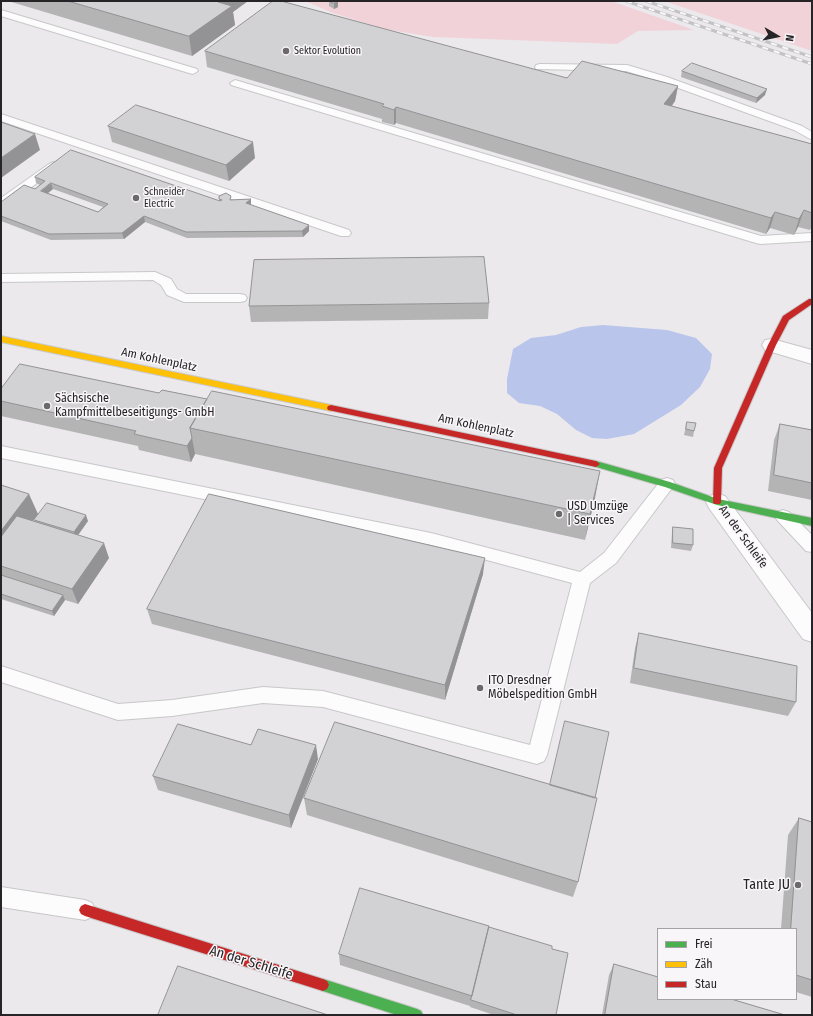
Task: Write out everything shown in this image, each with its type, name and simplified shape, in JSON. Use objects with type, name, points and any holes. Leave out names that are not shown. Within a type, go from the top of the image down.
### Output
[{"type":"street","points":[[717,502],[718,468],[772,345],[786,318],[812,301]]},
{"type":"street","name":"Am Kohlenplatz","points":[[1,339],[586,461],[667,484],[717,502]]},
{"type":"street","points":[[772,345],[812,357]]},
{"type":"street","name":"An der Schleife","points":[[717,502],[812,522]]},
{"type":"street","name":"An der Schleife","points":[[717,502],[812,632]]},
{"type":"street","name":"An der Schleife","points":[[85,910],[417,1015]]},
{"type":"lane","points":[[1,13],[193,71]]},
{"type":"lane","points":[[540,67],[627,68],[663,79],[798,128],[812,137]]},
{"type":"lane","points":[[235,83],[760,240],[812,237]]},
{"type":"lane","points":[[1,117],[345,233]]},
{"type":"lane","points":[[1,204],[82,145]]},
{"type":"lane","points":[[1,278],[155,276],[166,282],[172,292],[184,298],[240,298]]},
{"type":"lane","points":[[1,452],[431,539],[582,579]]},
{"type":"lane","points":[[1,674],[118,712],[172,708],[263,695],[323,698],[537,755],[582,579],[610,558],[667,484]]},
{"type":"lane","points":[[783,516],[812,546]]},
{"type":"lane","points":[[1,898],[85,910]]},
{"type":"shaded area","points":[[305,1],[611,1],[694,30],[638,31],[617,44],[433,37],[384,29],[333,13]]},
{"type":"shaded area","points":[[664,1],[812,1],[812,51]]},
{"type":"water","points":[[603,325],[667,330],[696,338],[712,354],[710,369],[700,387],[681,405],[634,434],[607,439],[592,438],[576,430],[557,414],[540,406],[519,403],[507,393],[507,379],[513,349],[531,338],[556,335],[581,327]]},
{"type":"building","points":[[68,1],[219,1],[218,2],[232,6],[189,36]]},
{"type":"building","points":[[273,1],[281,1],[567,78],[582,61],[678,86],[664,104],[812,144],[812,213],[804,210],[799,219],[775,212],[771,218],[396,107],[394,110],[382,106],[384,104],[205,51]]},
{"type":"building","points":[[692,63],[767,89],[757,98],[682,71]]},
{"type":"building","points":[[136,105],[253,142],[226,165],[108,126]]},
{"type":"building","points":[[1,122],[35,134],[1,158]]},
{"type":"building","name":"Schneider Electric","points":[[71,150],[220,201],[222,200],[219,199],[219,196],[226,193],[231,196],[230,200],[251,199],[246,203],[309,225],[302,231],[186,232],[144,216],[122,233],[49,234],[1,216],[1,202],[24,185],[35,189],[45,181],[35,177]],"holes":[[[51,183],[108,204],[98,212],[41,191]]]},
{"type":"building","points":[[484,257],[489,303],[249,306],[254,260]]},
{"type":"building","points":[[20,364],[159,393],[162,390],[207,399],[190,428],[192,438],[187,446],[134,434],[136,431],[1,401],[1,389]]},
{"type":"building","points":[[212,391],[600,471],[590,514],[190,428]]},
{"type":"building","points":[[687,422],[696,423],[694,431],[686,429]]},
{"type":"building","points":[[780,424],[812,430],[812,483],[774,475]]},
{"type":"building","points":[[1,485],[29,494],[1,531]]},
{"type":"building","points":[[209,494],[485,558],[445,685],[147,609]]},
{"type":"building","points":[[47,503],[86,515],[74,532],[34,520]]},
{"type":"building","points":[[17,516],[104,543],[72,589],[1,566],[1,537]]},
{"type":"building","points":[[673,527],[693,529],[693,545],[673,543]]},
{"type":"building","points":[[1,575],[63,595],[52,611],[1,594]]},
{"type":"building","points":[[639,633],[797,666],[796,702],[634,668]]},
{"type":"building","points":[[565,721],[609,732],[595,798],[550,785]]},
{"type":"building","points":[[335,722],[597,798],[578,882],[304,798]]},
{"type":"building","points":[[178,724],[251,745],[258,729],[316,745],[289,815],[153,776]]},
{"type":"building","name":"Tante JU","points":[[799,818],[812,822],[812,980],[797,975],[797,928],[791,928]]},
{"type":"building","points":[[360,888],[489,926],[472,996],[339,954]]},
{"type":"building","points":[[489,927],[552,946],[552,949],[568,953],[556,1015],[517,1015],[471,1000]]},
{"type":"building","points":[[614,964],[657,977],[657,1000],[734,1000],[785,1015],[605,1015]]},
{"type":"building","points":[[178,966],[328,1015],[158,1015]]},
{"type":"railway","points":[[626,1],[812,64]]},
{"type":"railway","points":[[646,1],[812,57]]},
{"type":"traffic: fast","points":[[596,464],[667,484],[717,502],[812,522]]},
{"type":"traffic: fast","points":[[323,985],[417,1015]]},
{"type":"traffic: slow","points":[[1,339],[331,408]]},
{"type":"traffic: jam","points":[[717,502],[718,468],[772,345],[786,318],[812,301]]},
{"type":"traffic: jam","points":[[331,408],[596,464]]},
{"type":"traffic: jam","points":[[85,910],[323,985]]},
{"type":"place","name":"Sektor Evolution","points":[[286,51]]},
{"type":"place","name":"Schneider Electric","points":[[136,198]]},
{"type":"place","name":"Sächsische Kampfmittelbeseitigungs- GmbH","points":[[47,406]]},
{"type":"place","name":"USD Umzüge | Services","points":[[559,514]]},
{"type":"place","name":"ITO Dresdner Möbelspedition GmbH","points":[[480,688]]},
{"type":"place","name":"Tante JU","points":[[798,885]]}]
